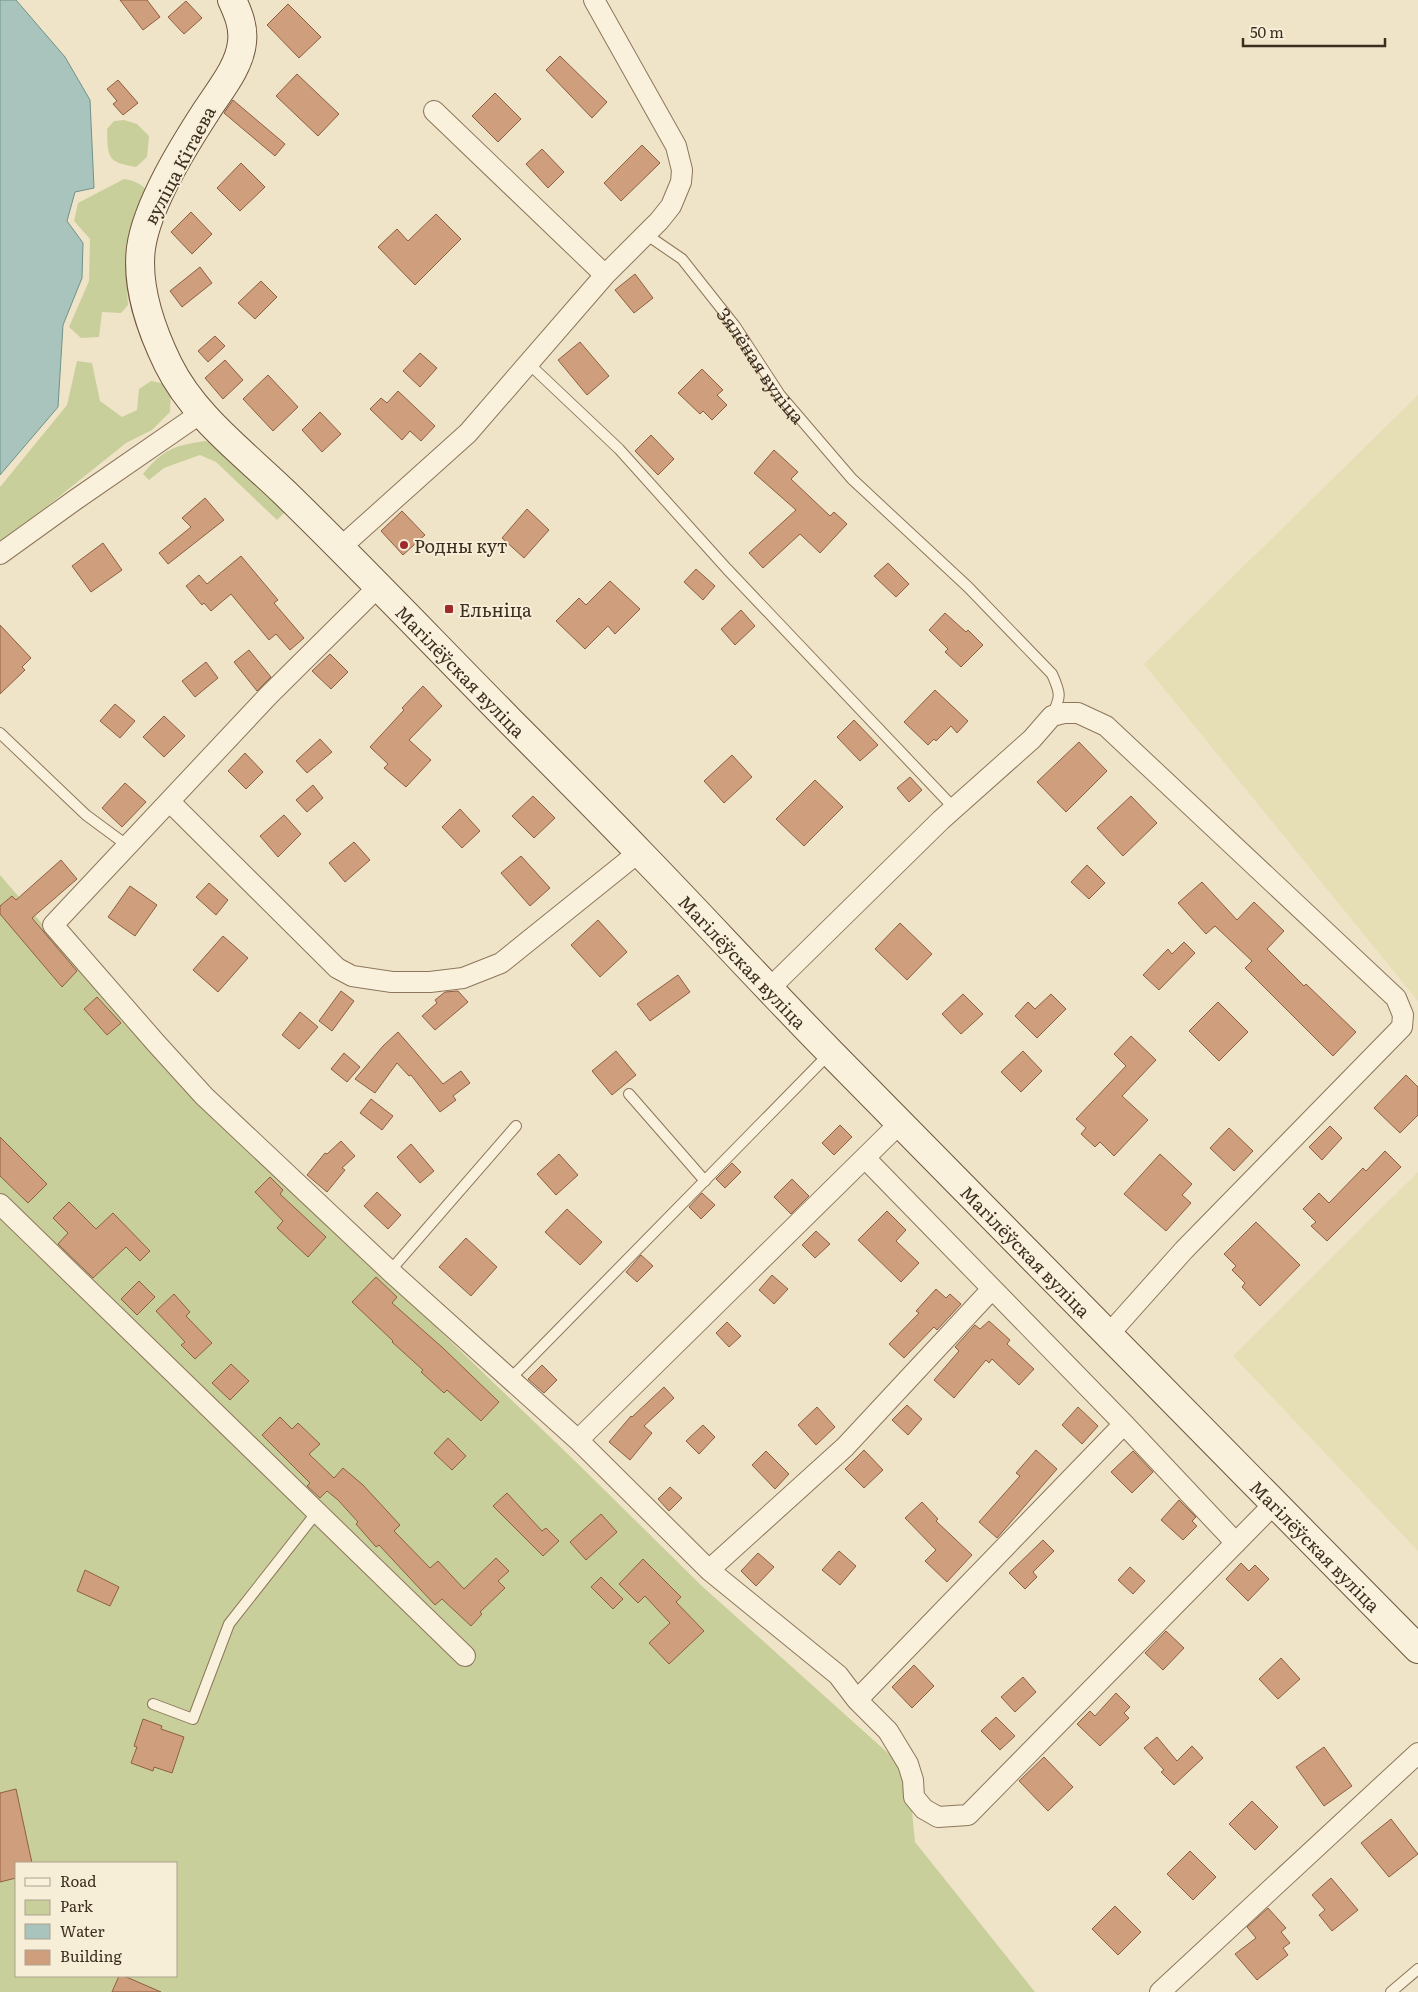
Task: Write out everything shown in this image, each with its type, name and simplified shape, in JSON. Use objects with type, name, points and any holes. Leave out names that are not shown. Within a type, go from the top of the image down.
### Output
[{"type":"main road","name":"вуліца Кітаева","points":[[232,0],[239,16],[242,31],[240,53],[191,134],[162,188],[145,229],[141,255],[141,283],[145,303],[163,353],[185,394],[378,587]]},
{"type":"main road","name":"Магілёўская вуліца","points":[[378,587],[639,852],[830,1052],[1418,1649]]},
{"type":"street","points":[[340,548],[468,433],[605,275],[647,235],[671,206],[676,195],[682,170],[679,154],[664,123],[594,0]]},
{"type":"street","points":[[434,111],[605,275]]},
{"type":"street","points":[[0,554],[202,413]]},
{"type":"street","points":[[378,587],[269,695],[53,925],[204,1096],[390,1271],[578,1440],[709,1570],[838,1675],[856,1700],[888,1731],[908,1764],[913,1780],[914,1797],[924,1809],[938,1817],[968,1815],[1274,1504]]},
{"type":"street","points":[[769,989],[954,808],[1032,739],[1052,716],[1064,713],[1078,713],[1106,726],[1396,998],[1403,1015],[1402,1028],[1184,1250],[1109,1334]]},
{"type":"street","points":[[170,802],[337,968],[352,976],[392,982],[430,982],[463,978],[501,963],[639,852]]},
{"type":"street","points":[[578,1440],[901,1122]]},
{"type":"street","points":[[866,1158],[1124,1424],[1236,1543]]},
{"type":"street","points":[[0,1204],[465,1656]]},
{"type":"street","points":[[709,1570],[844,1446],[992,1290]]},
{"type":"street","points":[[856,1700],[1124,1424]]},
{"type":"street","points":[[1160,1992],[1418,1753]]},
{"type":"lane","name":"Зялёная вуліца","points":[[647,235],[682,259],[735,326],[780,395],[852,479],[968,588],[1052,674],[1059,689],[1060,698],[1052,716]]},
{"type":"lane","points":[[528,363],[619,449],[727,569],[954,808]]},
{"type":"lane","points":[[0,733],[86,815],[128,846]]},
{"type":"lane","points":[[511,1378],[830,1052]]},
{"type":"lane","points":[[629,1094],[704,1181]]},
{"type":"lane","points":[[390,1271],[516,1126]]},
{"type":"lane","points":[[153,1704],[193,1719],[229,1624],[317,1512]]},
{"type":"lane","points":[[1392,1992],[1418,1969]]},
{"type":"shaded area","points":[[1418,395],[1418,1001],[1144,664]]},
{"type":"shaded area","points":[[1418,1172],[1418,1551],[1233,1356]]},
{"type":"green space","points":[[124,120],[137,124],[149,136],[147,157],[136,167],[119,163],[111,157],[109,152],[107,129],[114,121]]},
{"type":"green space","points":[[124,179],[138,183],[149,193],[134,239],[126,272],[128,305],[121,313],[102,312],[99,337],[81,338],[69,327],[89,281],[90,239],[74,221],[78,203]]},
{"type":"green space","points":[[77,361],[92,363],[100,401],[122,417],[137,410],[139,389],[151,381],[161,383],[171,390],[170,412],[152,430],[126,443],[0,544],[0,487],[67,405]]},
{"type":"green space","points":[[205,441],[225,445],[287,510],[277,520],[216,462],[200,455],[164,468],[149,480],[143,474],[157,459],[170,450]]},
{"type":"green space","points":[[0,875],[196,1102],[385,1278],[704,1588],[908,1771],[915,1842],[1035,1992],[0,1992]]},
{"type":"water","points":[[0,0],[16,0],[65,57],[90,100],[94,188],[75,192],[67,221],[83,243],[82,278],[63,325],[58,407],[0,475]]},
{"type":"building","points":[[120,0],[147,0],[160,17],[143,30]]},
{"type":"building","points":[[186,1],[202,18],[184,34],[168,17]]},
{"type":"building","points":[[288,4],[321,37],[299,58],[267,25]]},
{"type":"building","points":[[560,56],[607,102],[592,118],[546,70]]},
{"type":"building","points":[[297,74],[339,114],[318,136],[276,96]]},
{"type":"building","points":[[118,80],[138,103],[123,115],[113,104],[117,101],[107,89]]},
{"type":"building","points":[[495,93],[521,119],[498,142],[472,116]]},
{"type":"building","points":[[233,100],[285,144],[275,156],[224,113]]},
{"type":"building","points":[[642,145],[660,163],[621,201],[604,183]]},
{"type":"building","points":[[542,149],[564,172],[548,188],[526,164]]},
{"type":"building","points":[[241,163],[265,187],[240,211],[217,188]]},
{"type":"building","points":[[191,212],[212,234],[192,254],[171,232]]},
{"type":"building","points":[[436,214],[461,239],[415,285],[378,247],[397,229],[408,241]]},
{"type":"building","points":[[200,267],[212,283],[182,307],[170,291]]},
{"type":"building","points":[[635,274],[653,298],[634,313],[615,290]]},
{"type":"building","points":[[261,281],[277,297],[255,319],[238,303]]},
{"type":"building","points":[[215,336],[225,346],[208,362],[198,351]]},
{"type":"building","points":[[580,342],[609,376],[587,395],[558,360]]},
{"type":"building","points":[[420,353],[437,368],[420,387],[403,371]]},
{"type":"building","points":[[225,360],[243,380],[223,399],[205,378]]},
{"type":"building","points":[[702,369],[723,390],[717,395],[727,405],[712,420],[703,411],[700,414],[678,393]]},
{"type":"building","points":[[268,375],[298,407],[273,431],[243,399]]},
{"type":"building","points":[[398,391],[435,426],[421,441],[410,431],[402,440],[370,409],[381,398],[387,403]]},
{"type":"building","points":[[320,412],[341,434],[322,452],[302,430]]},
{"type":"building","points":[[651,435],[674,459],[658,475],[635,451]]},
{"type":"building","points":[[774,450],[798,472],[791,479],[830,516],[834,512],[847,524],[820,553],[800,534],[763,568],[749,553],[796,510],[754,473]]},
{"type":"building","points":[[205,498],[224,520],[168,564],[159,553],[191,527],[182,518]]},
{"type":"building","points":[[527,509],[549,530],[524,558],[502,538]]},
{"type":"building","points":[[402,511],[425,535],[403,555],[381,531]]},
{"type":"building","points":[[103,543],[122,570],[91,592],[72,566]]},
{"type":"building","points":[[241,556],[278,600],[274,603],[304,638],[290,650],[276,634],[269,640],[231,594],[211,611],[204,603],[202,605],[186,586],[199,575],[207,584]]},
{"type":"building","points":[[888,563],[909,584],[896,597],[874,576]]},
{"type":"building","points":[[696,569],[715,586],[703,600],[684,582]]},
{"type":"building","points":[[610,581],[640,609],[615,634],[608,626],[585,649],[556,621],[579,598],[586,605]]},
{"type":"building","points":[[741,610],[755,626],[735,645],[721,629]]},
{"type":"building","points":[[945,613],[966,632],[968,630],[983,645],[961,667],[945,652],[948,649],[929,630]]},
{"type":"building","points":[[0,625],[31,658],[22,667],[25,670],[0,694]]},
{"type":"building","points":[[249,650],[271,677],[257,691],[234,662]]},
{"type":"building","points":[[330,654],[348,672],[331,689],[312,671]]},
{"type":"building","points":[[206,662],[218,678],[195,697],[182,681]]},
{"type":"building","points":[[423,686],[442,706],[409,740],[431,760],[406,787],[384,768],[388,764],[370,747]]},
{"type":"building","points":[[935,690],[968,721],[957,733],[951,726],[936,741],[934,739],[928,745],[904,722]]},
{"type":"building","points":[[115,704],[135,721],[120,738],[100,721]]},
{"type":"building","points":[[164,716],[185,736],[164,757],[143,737]]},
{"type":"building","points":[[854,720],[878,745],[860,761],[837,737]]},
{"type":"building","points":[[320,739],[332,752],[307,773],[296,761]]},
{"type":"building","points":[[1079,742],[1107,771],[1066,812],[1037,782]]},
{"type":"building","points":[[245,753],[263,772],[246,789],[228,771]]},
{"type":"building","points":[[732,755],[752,777],[724,803],[704,781]]},
{"type":"building","points":[[910,777],[922,790],[909,802],[897,788]]},
{"type":"building","points":[[815,780],[843,807],[804,846],[776,819]]},
{"type":"building","points":[[125,783],[146,802],[122,827],[102,808]]},
{"type":"building","points":[[313,785],[323,798],[307,812],[296,800]]},
{"type":"building","points":[[533,796],[555,818],[534,838],[512,816]]},
{"type":"building","points":[[1131,796],[1157,823],[1123,856],[1097,828]]},
{"type":"building","points":[[460,809],[480,831],[462,848],[442,827]]},
{"type":"building","points":[[284,815],[301,834],[278,857],[260,836]]},
{"type":"building","points":[[354,842],[370,860],[345,882],[329,863]]},
{"type":"building","points":[[521,856],[550,888],[530,906],[501,873]]},
{"type":"building","points":[[61,860],[77,879],[32,918],[77,971],[62,987],[0,914],[0,906],[12,896],[16,900]]},
{"type":"building","points":[[1087,865],[1105,883],[1089,899],[1071,882]]},
{"type":"building","points":[[1202,882],[1237,920],[1254,902],[1284,931],[1267,949],[1304,986],[1306,984],[1356,1032],[1333,1056],[1245,968],[1252,961],[1215,926],[1206,934],[1178,903]]},
{"type":"building","points":[[209,883],[228,900],[216,915],[196,897]]},
{"type":"building","points":[[130,886],[157,905],[135,936],[108,917]]},
{"type":"building","points":[[598,920],[627,952],[600,977],[571,945]]},
{"type":"building","points":[[900,923],[932,954],[907,980],[875,949]]},
{"type":"building","points":[[223,936],[248,958],[218,992],[193,970]]},
{"type":"building","points":[[1184,942],[1195,953],[1159,990],[1143,975],[1168,949],[1172,954]]},
{"type":"building","points":[[678,975],[690,992],[650,1021],[637,1004]]},
{"type":"building","points":[[341,991],[354,1001],[332,1031],[319,1021]]},
{"type":"building","points":[[458,991],[468,1002],[435,1030],[422,1016],[437,1003],[435,1000],[445,992]]},
{"type":"building","points":[[963,994],[983,1014],[961,1034],[942,1014]]},
{"type":"building","points":[[1051,994],[1066,1009],[1037,1038],[1015,1016],[1028,1002],[1035,1009]]},
{"type":"building","points":[[97,997],[121,1023],[107,1035],[84,1009]]},
{"type":"building","points":[[1218,1002],[1248,1032],[1219,1061],[1189,1031]]},
{"type":"building","points":[[300,1012],[318,1027],[299,1049],[282,1035]]},
{"type":"building","points":[[398,1032],[443,1084],[461,1071],[470,1083],[453,1096],[456,1100],[440,1112],[411,1075],[409,1076],[397,1063],[375,1093],[355,1079],[383,1046]]},
{"type":"building","points":[[1131,1036],[1156,1060],[1122,1096],[1148,1120],[1114,1156],[1100,1142],[1095,1147],[1081,1134],[1086,1128],[1076,1119],[1126,1066],[1114,1054]]},
{"type":"building","points":[[616,1051],[636,1075],[612,1095],[592,1071]]},
{"type":"building","points":[[1023,1051],[1042,1071],[1021,1092],[1001,1072]]},
{"type":"building","points":[[344,1053],[360,1067],[347,1082],[331,1069]]},
{"type":"building","points":[[1406,1075],[1418,1087],[1418,1115],[1400,1133],[1374,1108]]},
{"type":"building","points":[[371,1099],[393,1116],[382,1130],[360,1113]]},
{"type":"building","points":[[840,1125],[852,1137],[834,1155],[822,1143]]},
{"type":"building","points":[[1330,1126],[1342,1138],[1322,1160],[1309,1147]]},
{"type":"building","points":[[1229,1128],[1253,1151],[1234,1171],[1210,1148]]},
{"type":"building","points":[[0,1137],[47,1184],[28,1203],[0,1176]]},
{"type":"building","points":[[341,1141],[355,1156],[342,1168],[345,1170],[327,1192],[307,1175],[325,1153],[327,1154]]},
{"type":"building","points":[[411,1144],[434,1171],[420,1183],[397,1157]]},
{"type":"building","points":[[1385,1151],[1401,1167],[1327,1241],[1311,1226],[1316,1222],[1303,1209],[1319,1193],[1329,1203],[1363,1168],[1366,1171]]},
{"type":"building","points":[[559,1154],[578,1175],[556,1195],[537,1174]]},
{"type":"building","points":[[1160,1154],[1192,1184],[1182,1195],[1191,1203],[1166,1231],[1124,1194]]},
{"type":"building","points":[[732,1163],[741,1172],[725,1188],[716,1179]]},
{"type":"building","points":[[270,1177],[283,1190],[280,1194],[326,1237],[308,1257],[277,1228],[283,1221],[255,1192]]},
{"type":"building","points":[[792,1179],[809,1196],[791,1214],[774,1197]]},
{"type":"building","points":[[377,1192],[401,1215],[388,1229],[364,1206]]},
{"type":"building","points":[[702,1193],[715,1205],[701,1219],[689,1207]]},
{"type":"building","points":[[69,1202],[96,1229],[113,1213],[150,1251],[140,1261],[126,1247],[93,1278],[58,1244],[68,1233],[53,1218]]},
{"type":"building","points":[[567,1209],[602,1242],[580,1265],[545,1232]]},
{"type":"building","points":[[887,1211],[906,1230],[896,1241],[919,1263],[901,1282],[858,1240]]},
{"type":"building","points":[[1256,1222],[1300,1265],[1260,1306],[1242,1287],[1245,1283],[1232,1270],[1236,1266],[1224,1254]]},
{"type":"building","points":[[816,1231],[830,1244],[815,1258],[802,1245]]},
{"type":"building","points":[[466,1238],[497,1267],[471,1296],[439,1267]]},
{"type":"building","points":[[641,1255],[653,1266],[637,1282],[626,1272]]},
{"type":"building","points":[[772,1275],[788,1289],[774,1304],[759,1290]]},
{"type":"building","points":[[376,1277],[397,1297],[392,1303],[443,1348],[499,1402],[481,1421],[447,1390],[444,1393],[421,1372],[423,1370],[352,1302]]},
{"type":"building","points":[[139,1281],[155,1297],[137,1315],[121,1299]]},
{"type":"building","points":[[936,1289],[946,1298],[950,1294],[961,1304],[937,1330],[934,1327],[904,1358],[889,1344],[919,1313],[916,1311]]},
{"type":"building","points":[[174,1294],[190,1312],[186,1316],[212,1343],[195,1359],[181,1345],[185,1342],[156,1311]]},
{"type":"building","points":[[989,1321],[1010,1340],[1007,1344],[1034,1369],[1019,1385],[992,1359],[989,1363],[986,1360],[954,1398],[934,1380],[959,1351],[955,1347],[975,1325],[980,1329]]},
{"type":"building","points":[[727,1322],[741,1336],[729,1347],[716,1333]]},
{"type":"building","points":[[231,1364],[249,1381],[230,1400],[212,1383]]},
{"type":"building","points":[[542,1365],[557,1380],[544,1393],[528,1379]]},
{"type":"building","points":[[664,1387],[674,1398],[644,1426],[652,1433],[630,1460],[609,1442],[631,1416]]},
{"type":"building","points":[[907,1405],[922,1419],[908,1435],[892,1420]]},
{"type":"building","points":[[817,1407],[835,1427],[816,1445],[798,1425]]},
{"type":"building","points":[[1078,1407],[1098,1426],[1082,1444],[1062,1425]]},
{"type":"building","points":[[280,1417],[292,1429],[298,1423],[320,1444],[309,1454],[334,1478],[343,1468],[363,1485],[400,1525],[394,1531],[430,1568],[438,1561],[464,1589],[496,1558],[509,1571],[498,1581],[505,1588],[480,1612],[482,1614],[471,1626],[442,1599],[435,1605],[379,1545],[376,1547],[356,1524],[358,1522],[338,1500],[327,1491],[320,1498],[307,1486],[310,1483],[262,1435]]},
{"type":"building","points":[[703,1425],[715,1437],[699,1454],[686,1441]]},
{"type":"building","points":[[448,1438],[466,1456],[452,1470],[434,1453]]},
{"type":"building","points":[[864,1450],[883,1470],[864,1488],[845,1469]]},
{"type":"building","points":[[1036,1450],[1057,1469],[997,1538],[979,1522],[1020,1476],[1016,1473]]},
{"type":"building","points":[[766,1451],[789,1474],[775,1489],[752,1465]]},
{"type":"building","points":[[1133,1451],[1153,1472],[1132,1493],[1111,1472]]},
{"type":"building","points":[[670,1487],[682,1498],[669,1511],[658,1499]]},
{"type":"building","points":[[507,1493],[542,1531],[546,1528],[559,1541],[543,1556],[493,1506]]},
{"type":"building","points":[[1179,1500],[1196,1517],[1192,1521],[1197,1526],[1183,1540],[1161,1520]]},
{"type":"building","points":[[922,1502],[938,1519],[936,1521],[972,1555],[947,1582],[925,1561],[936,1550],[905,1518]]},
{"type":"building","points":[[601,1514],[617,1532],[586,1560],[570,1542]]},
{"type":"building","points":[[1043,1540],[1054,1551],[1033,1572],[1037,1577],[1025,1589],[1009,1573]]},
{"type":"building","points":[[839,1551],[856,1566],[840,1585],[822,1570]]},
{"type":"building","points":[[758,1553],[774,1567],[756,1586],[741,1571]]},
{"type":"building","points":[[643,1559],[681,1597],[676,1602],[704,1631],[669,1664],[649,1643],[670,1623],[645,1596],[638,1603],[619,1584]]},
{"type":"building","points":[[1241,1563],[1249,1571],[1255,1565],[1269,1579],[1248,1601],[1226,1579]]},
{"type":"building","points":[[1130,1567],[1145,1581],[1133,1594],[1118,1580]]},
{"type":"building","points":[[85,1570],[119,1587],[110,1606],[77,1591]]},
{"type":"building","points":[[601,1577],[623,1599],[613,1609],[591,1587]]},
{"type":"building","points":[[1166,1631],[1184,1648],[1163,1670],[1145,1653]]},
{"type":"building","points":[[1281,1658],[1300,1679],[1278,1699],[1259,1679]]},
{"type":"building","points":[[914,1665],[934,1686],[912,1708],[892,1687]]},
{"type":"building","points":[[1023,1677],[1036,1692],[1015,1712],[1001,1697]]},
{"type":"building","points":[[1116,1693],[1130,1707],[1124,1713],[1129,1718],[1100,1746],[1077,1724],[1090,1711],[1095,1716]]},
{"type":"building","points":[[996,1717],[1015,1736],[1000,1750],[981,1731]]},
{"type":"building","points":[[143,1719],[162,1726],[161,1729],[184,1737],[172,1773],[154,1767],[153,1771],[131,1763],[137,1747],[134,1746]]},
{"type":"building","points":[[1157,1737],[1177,1761],[1192,1746],[1203,1758],[1174,1785],[1161,1772],[1164,1770],[1144,1748]]},
{"type":"building","points":[[1324,1747],[1352,1786],[1324,1806],[1296,1767]]},
{"type":"building","points":[[1044,1757],[1073,1787],[1048,1811],[1019,1781]]},
{"type":"building","points":[[16,1789],[32,1862],[15,1862],[15,1878],[0,1882],[0,1793]]},
{"type":"building","points":[[1252,1801],[1278,1827],[1255,1850],[1229,1824]]},
{"type":"building","points":[[1391,1819],[1418,1854],[1389,1877],[1361,1843]]},
{"type":"building","points":[[1190,1851],[1216,1877],[1193,1900],[1167,1874]]},
{"type":"building","points":[[1331,1878],[1358,1910],[1332,1931],[1319,1915],[1325,1910],[1312,1895]]},
{"type":"building","points":[[1115,1906],[1141,1932],[1118,1955],[1092,1929]]},
{"type":"building","points":[[1268,1908],[1286,1928],[1281,1932],[1290,1943],[1283,1948],[1288,1955],[1257,1980],[1235,1954],[1256,1938],[1247,1927]]},
{"type":"building","points":[[119,1977],[126,1977],[161,1992],[112,1992]]},
{"type":"place","name":"Родны кут","points":[[404,545]]},
{"type":"place","name":"Ельніца","points":[[449,609]]}]
